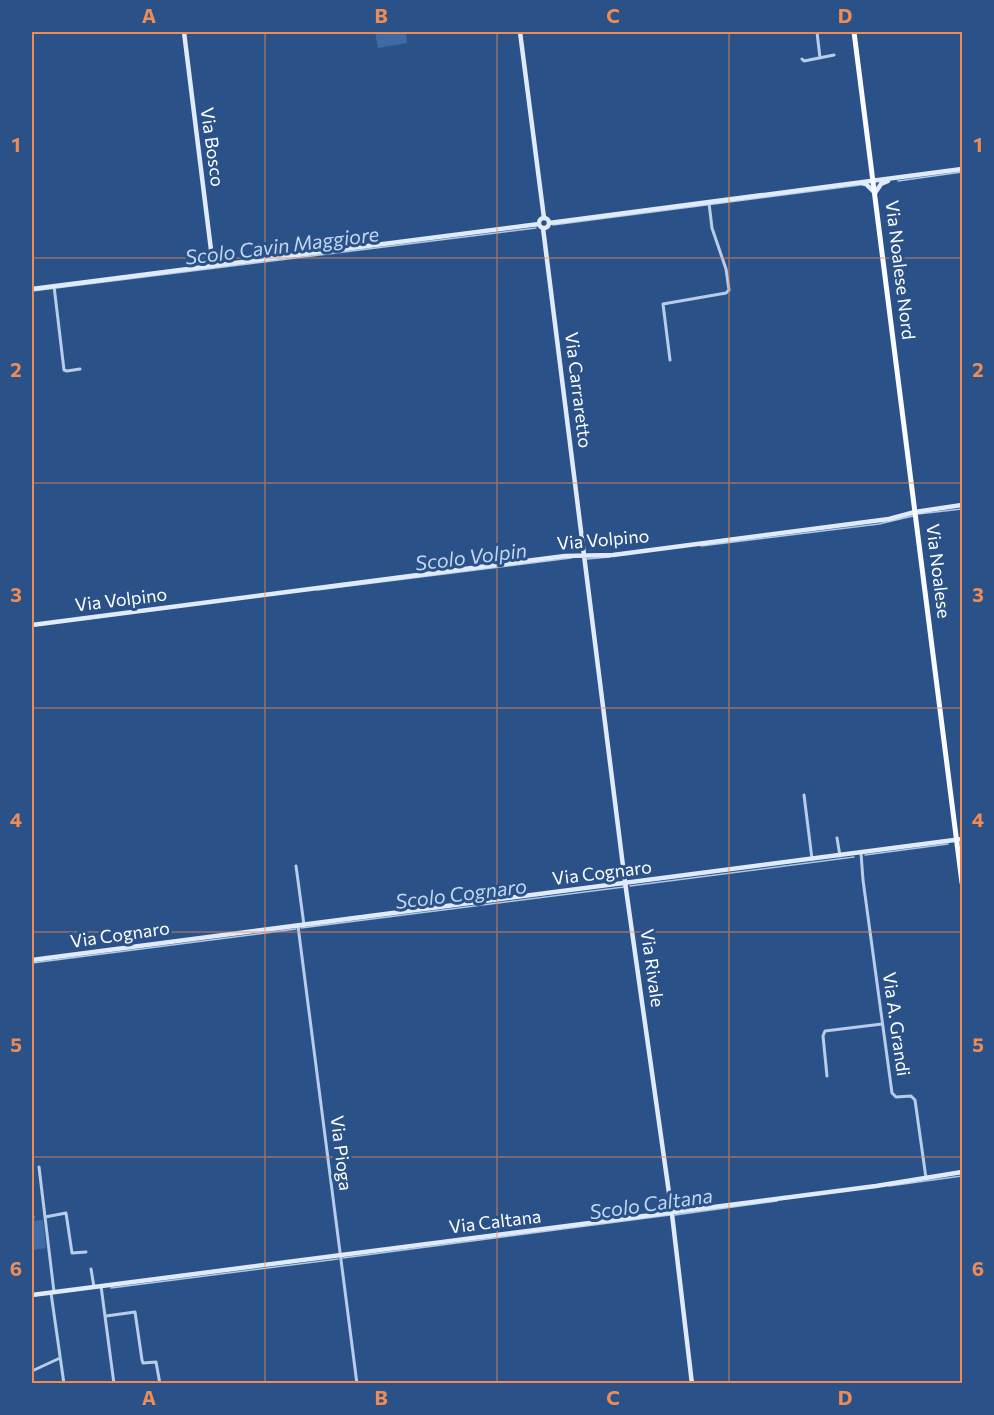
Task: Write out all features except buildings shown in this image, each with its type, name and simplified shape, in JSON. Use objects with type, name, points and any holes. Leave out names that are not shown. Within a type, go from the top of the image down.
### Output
[{"type":"main road","name":"Via Noalese Nord","points":[[854,32],[915,512]]},
{"type":"main road","name":"Via Noalese","points":[[915,512],[960,840],[963,883]]},
{"type":"street","name":"Via Bosco","points":[[184,32],[213,266]]},
{"type":"street","points":[[520,32],[544,218],[549,223]]},
{"type":"street","points":[[817,32],[820,58]]},
{"type":"street","points":[[802,59],[834,55]]},
{"type":"street","points":[[549,223],[709,205],[963,169]]},
{"type":"street","points":[[866,184],[875,193],[881,184],[890,180]]},
{"type":"street","points":[[858,183],[866,184],[873,181],[881,184]]},
{"type":"street","points":[[670,360],[663,304],[726,293],[729,290],[726,269],[713,235],[709,205]]},
{"type":"street","points":[[538,224],[544,218]]},
{"type":"street","points":[[32,289],[54,288],[538,224],[543,228],[548,227],[549,223]]},
{"type":"street","name":"Via Carraretto","points":[[543,228],[585,558]]},
{"type":"street","points":[[54,288],[64,370],[80,369]]},
{"type":"street","name":"Via Volpino","points":[[32,625],[564,556],[585,558],[613,555],[894,518],[915,512],[963,505]]},
{"type":"street","name":"Via Rivale","points":[[585,558],[626,883],[672,1214],[692,1383]]},
{"type":"street","points":[[804,795],[812,859]]},
{"type":"street","points":[[837,838],[840,856]]},
{"type":"street","name":"Via Cognaro","points":[[32,960],[960,840]]},
{"type":"street","name":"Via A. Grandi","points":[[861,853],[892,1094],[896,1097],[908,1096],[915,1100],[926,1178]]},
{"type":"street","name":"Via Pioga","points":[[296,866],[301,926],[357,1383]]},
{"type":"street","points":[[827,1076],[825,1031],[882,1024]]},
{"type":"street","points":[[39,1167],[64,1383]]},
{"type":"street","name":"Via Caltana","points":[[32,1296],[672,1214],[962,1172]]},
{"type":"street","points":[[45,1217],[66,1213],[72,1253],[86,1252]]},
{"type":"street","points":[[91,1269],[94,1287]]},
{"type":"street","points":[[101,1286],[114,1383]]},
{"type":"street","points":[[106,1316],[135,1312],[143,1363],[156,1362],[160,1383]]},
{"type":"street","points":[[32,1371],[60,1358]]},
{"type":"shaded area","points":[[375,32],[406,32],[407,43],[378,48]]},
{"type":"shaded area","points":[[43,1220],[46,1248],[34,1250],[32,1221]]},
{"type":"waterway","name":"Scolo Cavin Maggiore","points":[[898,181],[962,172]]},
{"type":"waterway","name":"Scolo Cavin Maggiore","points":[[553,225],[860,185]]},
{"type":"waterway","name":"Scolo Cavin Maggiore","points":[[32,291],[536,228]]},
{"type":"waterway","name":"Scolo Volpin","points":[[918,514],[962,509]]},
{"type":"waterway","name":"Scolo Volpin","points":[[701,546],[879,524],[913,516]]},
{"type":"waterway","name":"Scolo Volpin","points":[[587,559],[610,557]]},
{"type":"waterway","name":"Scolo Volpin","points":[[317,590],[571,558]]},
{"type":"waterway","name":"Scolo Cognaro","points":[[865,855],[948,844]]},
{"type":"waterway","name":"Scolo Cognaro","points":[[630,886],[854,857]]},
{"type":"waterway","name":"Scolo Cognaro","points":[[301,928],[624,887]]},
{"type":"waterway","name":"Scolo Cognaro","points":[[32,963],[296,929]]},
{"type":"waterway","name":"Scolo Caltana","points":[[889,1186],[962,1176]]},
{"type":"waterway","name":"Scolo Caltana","points":[[675,1215],[777,1201]]},
{"type":"waterway","name":"Scolo Caltana","points":[[343,1258],[670,1215]]},
{"type":"waterway","name":"Scolo Caltana","points":[[111,1288],[338,1259]]}]
